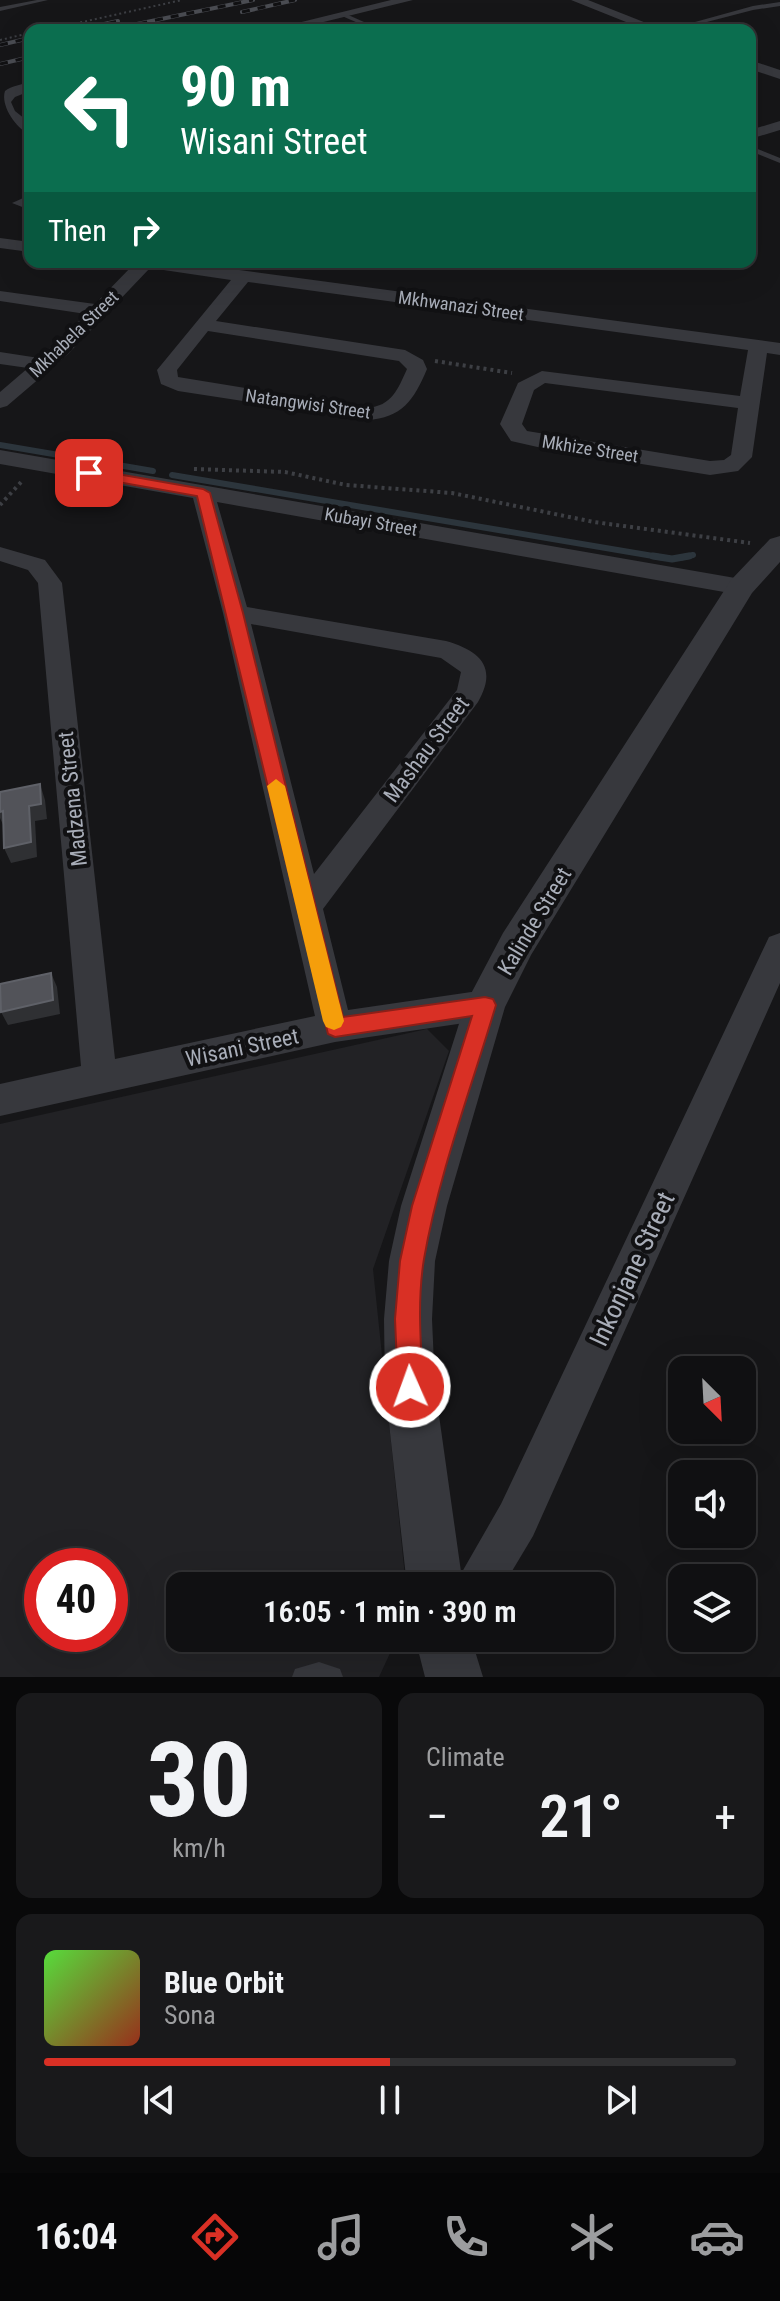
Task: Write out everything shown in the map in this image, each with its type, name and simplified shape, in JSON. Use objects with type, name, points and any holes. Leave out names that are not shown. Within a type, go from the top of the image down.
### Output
[{"type":"street","points":[[303,24],[407,0]]},
{"type":"street","points":[[577,0],[642,24]]},
{"type":"street","points":[[756,66],[780,75]]},
{"type":"street","points":[[23,88],[7,96],[4,108],[24,125]]},
{"type":"street","points":[[756,133],[780,125]]},
{"type":"street","points":[[0,243],[24,246]]},
{"type":"street","name":"Mkhabela Street","points":[[0,402],[44,365],[138,268]]},
{"type":"street","name":"Mkhwanazi Street","points":[[186,268],[780,349]]},
{"type":"street","name":"Natangwisi Street","points":[[243,276],[167,370],[166,377],[171,383],[377,414],[398,405],[417,369],[414,362]]},
{"type":"street","points":[[0,296],[100,310]]},
{"type":"street","points":[[204,325],[393,352],[414,362]]},
{"type":"street","name":"Mkhize Street","points":[[534,379],[525,387],[512,418],[511,424],[519,436],[710,468],[730,466],[741,457],[758,346]]},
{"type":"street","points":[[0,358],[44,365]]},
{"type":"street","points":[[534,379],[561,377],[747,403]]},
{"type":"street","name":"Kubayi Street","points":[[0,457],[741,587]]},
{"type":"street","points":[[203,493],[236,613],[335,1027]]},
{"type":"street","name":"Kalinde Street","points":[[433,1572],[410,1387],[408,1319],[412,1261],[424,1206],[485,1005],[517,944],[741,587],[780,546]]},
{"type":"street","name":"Madzena Street","points":[[0,554],[38,564],[47,572],[50,583],[100,1078]]},
{"type":"street","name":"Mashau Street","points":[[236,613],[446,650],[469,662],[476,674],[475,684],[468,695],[305,909]]},
{"type":"street","name":"Inkonjane Street","points":[[485,1572],[517,1520],[780,947]]},
{"type":"street","name":"Wisani Street","points":[[0,1100],[335,1027],[485,1005]]},
{"type":"lane","points":[[0,9],[45,0]]},
{"type":"lane","points":[[692,24],[780,4]]},
{"type":"lane","points":[[344,15],[365,24]]},
{"type":"lane","points":[[0,91],[23,88]]},
{"type":"lane","points":[[756,151],[780,161]]},
{"type":"lane","points":[[303,1677],[319,1673],[332,1677]]},
{"type":"path","points":[[73,24],[182,0]]},
{"type":"path","points":[[0,40],[24,34]]},
{"type":"path","points":[[414,362],[428,360],[523,374],[534,379]]},
{"type":"path","points":[[0,505],[37,464]]},
{"type":"path","points":[[141,482],[169,470],[226,468],[285,472],[346,485],[452,493],[594,522],[780,546]]},
{"type":"shaded area","points":[[427,1029],[449,1051],[373,1269],[405,1572],[166,1572],[166,1652],[391,1652],[379,1677],[0,1677],[0,1124]]},
{"type":"building","points":[[40,784],[41,804],[29,806],[31,842],[4,848],[0,792]]},
{"type":"building","points":[[51,973],[53,1000],[1,1012],[0,984]]},
{"type":"waterway","points":[[0,445],[153,471]]},
{"type":"waterway","points":[[172,475],[655,556]]},
{"type":"waterway","points":[[685,557],[693,555]]},
{"type":"waterway","points":[[655,556],[672,559],[685,557]]},
{"type":"waterway","points":[[655,556],[665,558]]},
{"type":"waterway","points":[[679,558],[685,557]]},
{"type":"railway","points":[[137,24],[253,0]]},
{"type":"railway","points":[[242,12],[295,0]]},
{"type":"railway","points":[[104,24],[118,21]]},
{"type":"railway","points":[[0,45],[24,39]]},
{"type":"railway","points":[[0,64],[24,58]]},
{"type":"slow traffic","points":[[276,786],[334,1021]]},
{"type":"route","points":[[89,473],[203,493],[236,613],[335,1027],[485,1005],[471,1060],[424,1206],[412,1261],[408,1319],[410,1387]]}]
